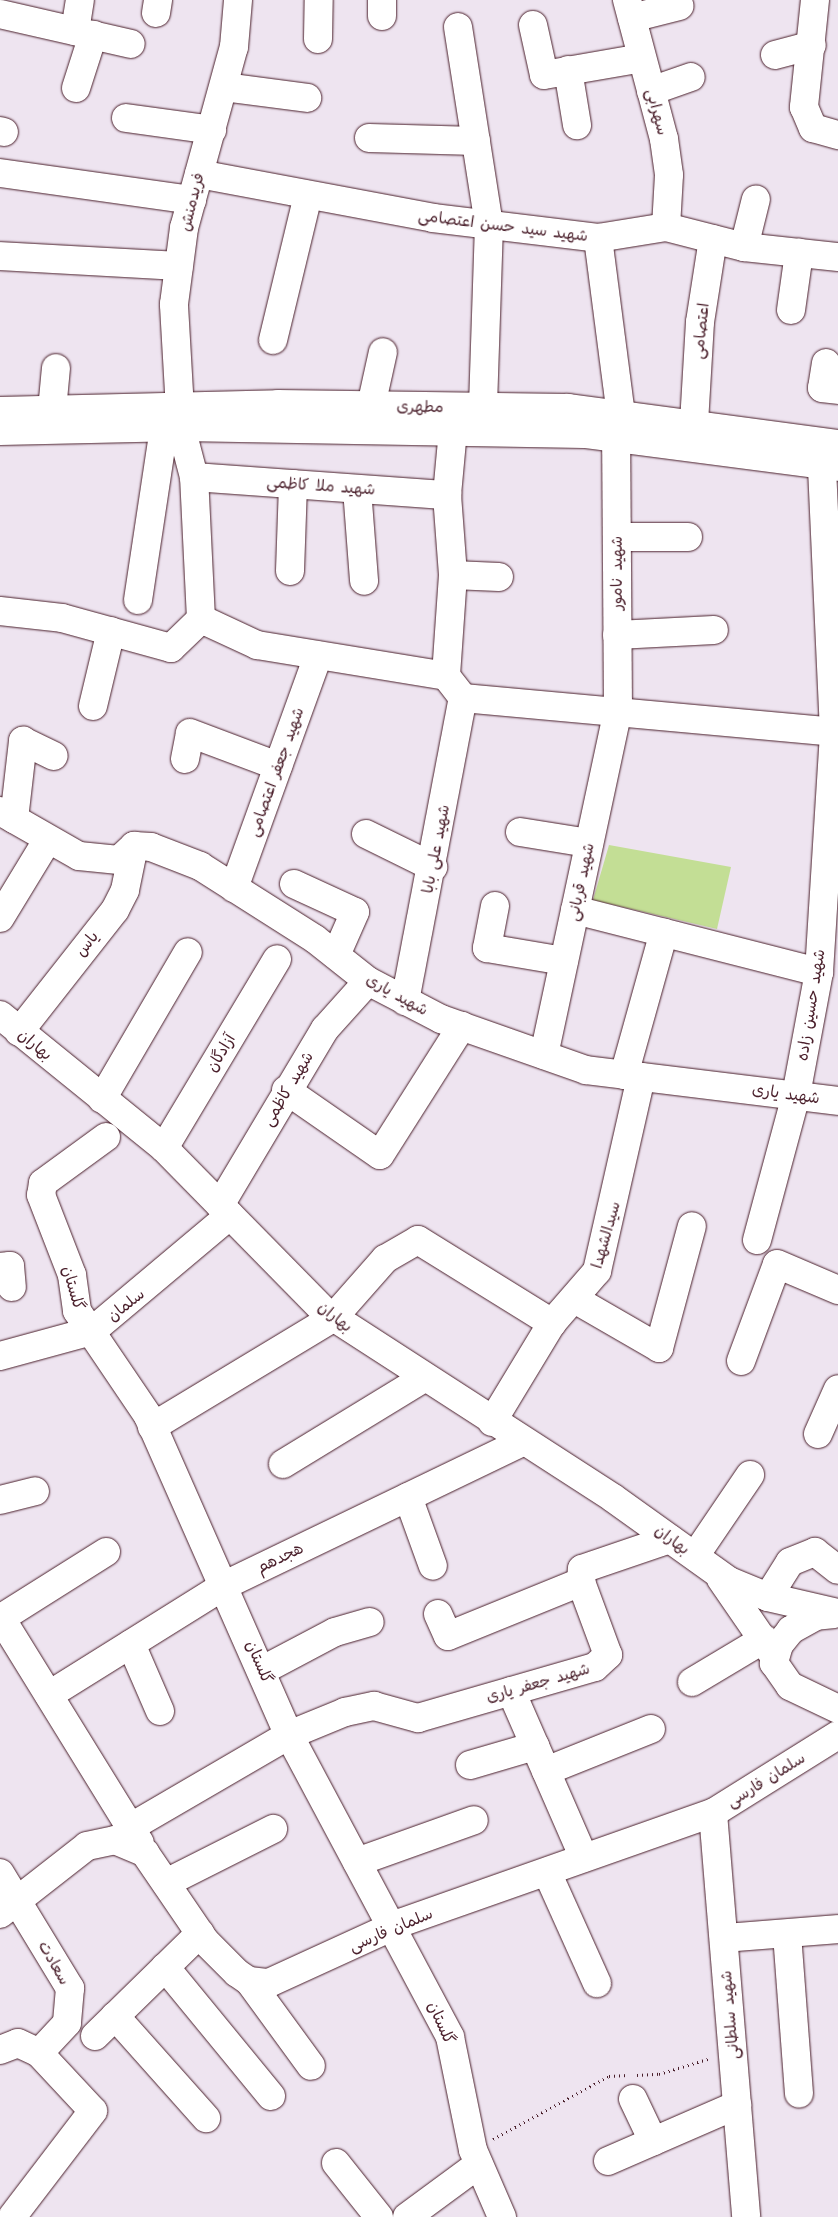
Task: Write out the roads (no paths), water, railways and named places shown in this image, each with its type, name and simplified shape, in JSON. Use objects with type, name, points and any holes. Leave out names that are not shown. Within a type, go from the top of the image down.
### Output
[{"type":"street","points":[[76,88],[84,33],[80,0]]},
{"type":"street","name":"فریدمنش","points":[[175,421],[174,304],[179,266],[195,187],[234,47],[238,0]]},
{"type":"street","points":[[318,39],[319,0]]},
{"type":"street","points":[[815,0],[812,45],[804,107],[813,128],[838,135]]},
{"type":"street","points":[[629,9],[679,6]]},
{"type":"street","name":"سهرابی","points":[[629,9],[651,91],[670,176],[666,227]]},
{"type":"street","points":[[0,14],[131,44]]},
{"type":"street","points":[[533,24],[544,75],[642,58]]},
{"type":"street","points":[[458,27],[489,225],[484,408]]},
{"type":"street","points":[[775,55],[812,45]]},
{"type":"street","points":[[568,70],[577,125]]},
{"type":"street","points":[[651,91],[690,77]]},
{"type":"street","points":[[224,87],[307,98]]},
{"type":"street","points":[[126,118],[212,130]]},
{"type":"street","points":[[369,138],[476,141]]},
{"type":"street","name":"شهید سید حسن اعتصامی","points":[[0,173],[308,194],[489,225],[598,238],[666,227],[744,247],[838,257]]},
{"type":"street","points":[[273,340],[308,194]]},
{"type":"street","points":[[744,247],[756,199]]},
{"type":"street","name":"شهید نامور","points":[[598,238],[618,426],[618,709]]},
{"type":"street","name":"اعتصامی","points":[[694,423],[700,322],[713,239]]},
{"type":"street","points":[[790,310],[800,253]]},
{"type":"street","points":[[0,256],[179,266]]},
{"type":"street","points":[[372,406],[383,352]]},
{"type":"street","points":[[826,363],[822,388],[838,390]]},
{"type":"street","points":[[52,410],[56,368]]},
{"type":"street","name":"مطهری","points":[[0,428],[175,421],[372,406],[568,408],[618,426],[833,459]]},
{"type":"street","name":"مطهری","points":[[0,428],[52,410],[175,421],[453,430],[694,423],[833,459]]},
{"type":"street","points":[[0,611],[62,618],[171,648],[201,619],[194,477],[175,421]]},
{"type":"street","points":[[138,600],[175,421]]},
{"type":"street","points":[[453,430],[447,495],[454,575],[446,676],[463,698],[618,709],[836,732]]},
{"type":"street","name":"شهید حسین زاده","points":[[757,1240],[796,1095],[831,911],[836,732],[830,547],[833,459]]},
{"type":"street","name":"شهید ملا کاظمی","points":[[194,477],[447,495]]},
{"type":"street","points":[[290,571],[293,484]]},
{"type":"street","points":[[357,489],[364,581]]},
{"type":"street","points":[[617,537],[688,537]]},
{"type":"street","points":[[454,575],[499,577]]},
{"type":"street","points":[[201,619],[257,645],[446,676]]},
{"type":"street","points":[[617,635],[714,630]]},
{"type":"street","points":[[92,706],[111,631]]},
{"type":"street","name":"شهید جعفر اعتصامی","points":[[234,888],[318,656]]},
{"type":"street","name":"شهید علی بابا","points":[[405,1001],[433,867],[463,698]]},
{"type":"street","name":"شهید قربانی","points":[[544,1055],[618,709]]},
{"type":"street","points":[[185,759],[190,733],[278,766]]},
{"type":"street","points":[[54,756],[24,741],[7,815],[78,856],[120,860],[134,846]]},
{"type":"street","points":[[520,832],[589,843]]},
{"type":"street","points":[[366,834],[433,867]]},
{"type":"street","points":[[0,918],[48,839]]},
{"type":"street","name":"شهید یاری","points":[[134,846],[151,847],[200,866],[336,955],[368,981],[405,1001],[462,1026],[586,1070],[838,1101]]},
{"type":"street","name":"یاس","points":[[10,1024],[114,910],[125,890],[134,846]]},
{"type":"street","points":[[294,884],[356,912],[336,955]]},
{"type":"street","points":[[495,906],[487,948],[564,961]]},
{"type":"street","points":[[575,910],[819,972]]},
{"type":"street","name":"سیدالشهدا","points":[[492,1422],[552,1323],[576,1300],[597,1271],[633,1076],[664,932]]},
{"type":"street","points":[[102,1099],[188,952]]},
{"type":"street","name":"آزادگان","points":[[164,1148],[277,959]]},
{"type":"street","name":"شهید کاظمی","points":[[225,1210],[286,1090],[325,1029],[368,981]]},
{"type":"street","name":"بهاران","points":[[10,1024],[164,1148],[334,1318],[702,1562],[768,1597],[838,1613]]},
{"type":"street","points":[[286,1090],[376,1156],[462,1026]]},
{"type":"street","name":"گلستان","points":[[106,1137],[43,1183],[41,1195],[72,1275],[77,1311],[92,1331],[152,1427],[263,1670],[289,1734],[450,2037],[476,2157],[502,2217]]},
{"type":"street","name":"سلمان","points":[[0,1356],[92,1331],[225,1210]]},
{"type":"street","points":[[576,1300],[659,1348],[692,1226]]},
{"type":"street","points":[[152,1427],[334,1318],[386,1259],[418,1240],[552,1323]]},
{"type":"street","points":[[741,1361],[777,1264],[838,1290]]},
{"type":"street","points":[[283,1464],[422,1378]]},
{"type":"street","points":[[818,1434],[838,1389]]},
{"type":"street","name":"هجدهم","points":[[49,1695],[225,1585],[522,1442]]},
{"type":"street","points":[[702,1562],[750,1475]]},
{"type":"street","points":[[0,1500],[35,1491]]},
{"type":"street","points":[[408,1497],[433,1566]]},
{"type":"street","points":[[438,1614],[448,1636],[581,1582],[582,1569],[670,1539]]},
{"type":"street","points":[[106,1552],[2,1614],[49,1695],[146,1853],[200,1933],[249,1981],[311,2066]]},
{"type":"street","points":[[768,1597],[790,1562],[806,1555],[814,1552],[838,1570]]},
{"type":"street","name":"بهاران","points":[[702,1562],[737,1596],[769,1647],[778,1673],[790,1686],[838,1709]]},
{"type":"street","name":"شهید جعفر یاری","points":[[131,1827],[289,1734],[374,1706],[418,1718],[595,1667],[608,1655],[581,1582]]},
{"type":"street","points":[[692,1682],[769,1647],[791,1630],[816,1616],[838,1613]]},
{"type":"street","points":[[263,1670],[335,1632],[370,1622]]},
{"type":"street","points":[[131,1644],[160,1711]]},
{"type":"street","points":[[511,1691],[584,1858]]},
{"type":"street","points":[[546,1771],[651,1729]]},
{"type":"street","name":"سلمان فارسی","points":[[249,1981],[269,1983],[392,1927],[713,1813],[838,1735]]},
{"type":"street","points":[[470,1765],[535,1746]]},
{"type":"street","name":"شهید سلطانی","points":[[713,1813],[746,2217]]},
{"type":"street","points":[[357,1862],[474,1820]]},
{"type":"street","points":[[166,1883],[273,1829]]},
{"type":"street","points":[[9,1907],[87,1846],[115,1840],[146,1853]]},
{"type":"street","points":[[547,1872],[597,1983]]},
{"type":"street","name":"سعادت","points":[[0,1873],[9,1907],[70,1988],[67,2023],[40,2053]]},
{"type":"street","points":[[724,1938],[838,1930]]},
{"type":"street","points":[[95,2036],[200,1933]]},
{"type":"street","points":[[788,1934],[799,2094]]},
{"type":"street","points":[[165,1967],[271,2096]]},
{"type":"street","points":[[115,2016],[206,2118]]},
{"type":"street","points":[[0,2050],[18,2043],[40,2053],[93,2111],[12,2217]]},
{"type":"street","points":[[633,2099],[653,2141]]},
{"type":"street","points":[[608,2161],[737,2105]]},
{"type":"street","points":[[407,2217],[476,2157]]},
{"type":"street","points":[[336,2163],[379,2217]]}]
